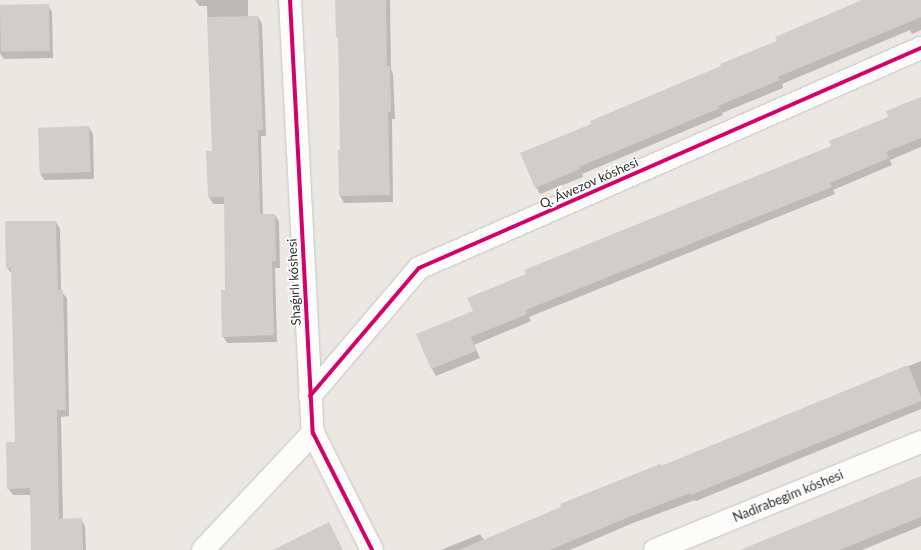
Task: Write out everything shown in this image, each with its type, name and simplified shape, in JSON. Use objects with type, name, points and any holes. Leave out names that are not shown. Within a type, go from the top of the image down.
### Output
[{"type":"street","name":"Shaǵırlı kóshesi","points":[[290,0],[313,434],[372,550]]},
{"type":"street","name":"Q. Áwezov kóshesi","points":[[310,396],[419,268],[921,48]]},
{"type":"street","points":[[203,550],[313,434]]},
{"type":"street","name":"Nadirabegim kóshesi","points":[[655,550],[921,442]]},
{"type":"building","points":[[335,0],[386,0],[387,66],[390,66],[391,112],[388,112],[390,195],[339,196],[338,150],[340,150],[338,37],[336,37]]},
{"type":"building","points":[[862,0],[921,0],[921,17],[778,77],[780,80],[718,106],[720,108],[579,167],[580,169],[535,188],[520,153],[591,124],[590,121],[721,66],[720,64],[777,41],[775,37]]},
{"type":"building","points":[[49,4],[50,51],[1,52],[0,5]]},
{"type":"building","points":[[258,16],[263,130],[258,130],[260,214],[275,214],[276,261],[272,261],[274,335],[222,337],[221,290],[225,290],[224,197],[208,197],[206,151],[212,151],[207,17]]},
{"type":"building","points":[[921,97],[921,138],[886,152],[889,158],[830,183],[832,187],[526,310],[527,314],[471,337],[476,351],[431,369],[416,334],[473,311],[467,298],[526,274],[524,270],[831,146],[829,141],[888,117],[886,111]]},
{"type":"building","points":[[89,126],[91,172],[40,174],[38,128]]},
{"type":"building","points":[[5,221],[56,221],[58,290],[63,290],[66,410],[57,410],[59,519],[82,518],[83,550],[31,550],[30,488],[7,489],[6,442],[15,442],[11,268],[6,268]]},
{"type":"building","points":[[908,365],[921,397],[921,401],[691,495],[690,493],[550,550],[459,550],[561,507],[560,504],[660,464],[661,466]]},
{"type":"building","points":[[921,476],[921,517],[840,550],[740,550]]},
{"type":"building","points":[[329,522],[343,550],[273,550]]},
{"type":"cycle path","points":[[290,0],[313,433],[372,550]]},
{"type":"cycle path","points":[[310,396],[419,268],[921,48]]}]
